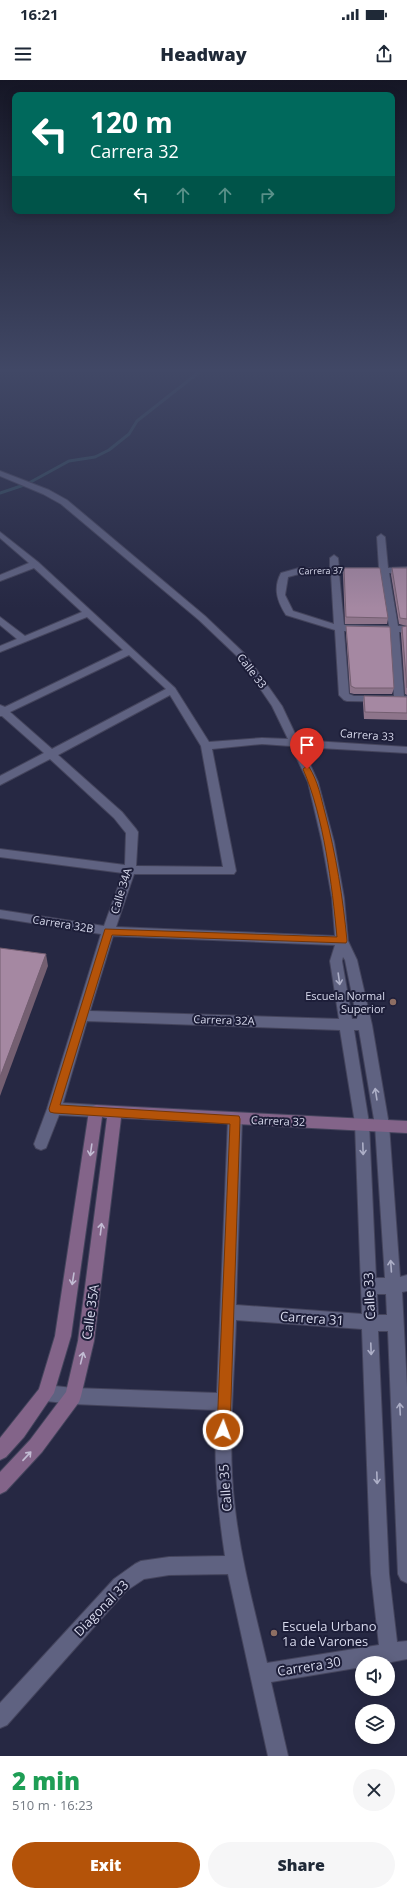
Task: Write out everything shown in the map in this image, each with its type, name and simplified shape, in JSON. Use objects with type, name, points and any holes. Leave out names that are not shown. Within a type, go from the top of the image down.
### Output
[{"type":"street","name":"Calle 33","points":[[0,473],[33,486],[64,502],[202,618],[243,657],[277,706],[295,742],[312,782],[328,842],[338,898],[342,941],[336,961],[362,1124],[380,1574],[398,1652]]},
{"type":"street","points":[[0,534],[35,564],[172,690],[206,746],[230,871],[130,870],[0,853]]},
{"type":"street","points":[[334,558],[344,695],[347,698],[403,699],[394,629],[384,570],[381,537]]},
{"type":"street","points":[[0,578],[35,564]]},
{"type":"street","name":"Carrera 37","points":[[339,628],[289,613],[279,588],[284,575],[299,570],[407,570]]},
{"type":"street","points":[[0,649],[88,613]]},
{"type":"street","points":[[0,620],[23,639]]},
{"type":"street","points":[[339,628],[407,629]]},
{"type":"street","points":[[1,711],[130,651]]},
{"type":"street","points":[[0,781],[172,690]]},
{"type":"street","name":"Calle 34A","points":[[1,711],[118,815],[132,832],[130,870],[108,931],[54,1109],[41,1144]]},
{"type":"street","name":"Carrera 33","points":[[206,746],[262,741],[407,750]]},
{"type":"street","name":"Carrera 32B","points":[[0,914],[108,931],[342,941]]},
{"type":"street","name":"Calle 33","points":[[342,941],[352,960],[365,1024],[382,1125],[400,1284],[396,1324],[407,1574]]},
{"type":"street","name":"Carrera 32A","points":[[82,1016],[365,1024]]},
{"type":"street","name":"Carrera 32","points":[[54,1109],[235,1119],[407,1126]]},
{"type":"street","name":"Calle 35A","points":[[0,1451],[18,1431],[46,1393],[64,1336],[96,1111]]},
{"type":"street","name":"Calle 35A","points":[[0,1485],[36,1446],[72,1396],[86,1341],[115,1113]]},
{"type":"street","name":"Calle 35","points":[[235,1119],[222,1458],[225,1501],[235,1565],[278,1756]]},
{"type":"street","points":[[368,1286],[400,1284]]},
{"type":"street","name":"Carrera 31","points":[[228,1312],[396,1324]]},
{"type":"street","points":[[46,1393],[72,1396],[224,1402]]},
{"type":"street","name":"Diagonal 33","points":[[0,1718],[120,1585],[141,1570],[169,1566],[235,1565]]},
{"type":"street","name":"Carrera 30","points":[[259,1674],[398,1652]]},
{"type":"building","points":[[344,568],[380,568],[388,618],[346,617]]},
{"type":"building","points":[[392,568],[407,568],[407,619],[400,618]]},
{"type":"building","points":[[346,626],[390,627],[394,688],[355,688],[351,686]]},
{"type":"building","points":[[407,626],[407,688],[402,627]]},
{"type":"building","points":[[364,696],[407,697],[407,713],[365,712]]},
{"type":"building","points":[[0,948],[46,954],[0,1077]]},
{"type":"waterway","points":[[0,493],[27,484],[69,461],[95,457],[107,451]]},
{"type":"place","name":"Escuela Normal Superior","points":[[393,1002]]},
{"type":"place","name":"Escuela Urbano 1a de Varones","points":[[274,1633]]},
{"type":"route","points":[[223,1430],[235,1119],[54,1109],[108,931],[342,941],[338,898],[328,842],[312,782],[307,769]]}]
